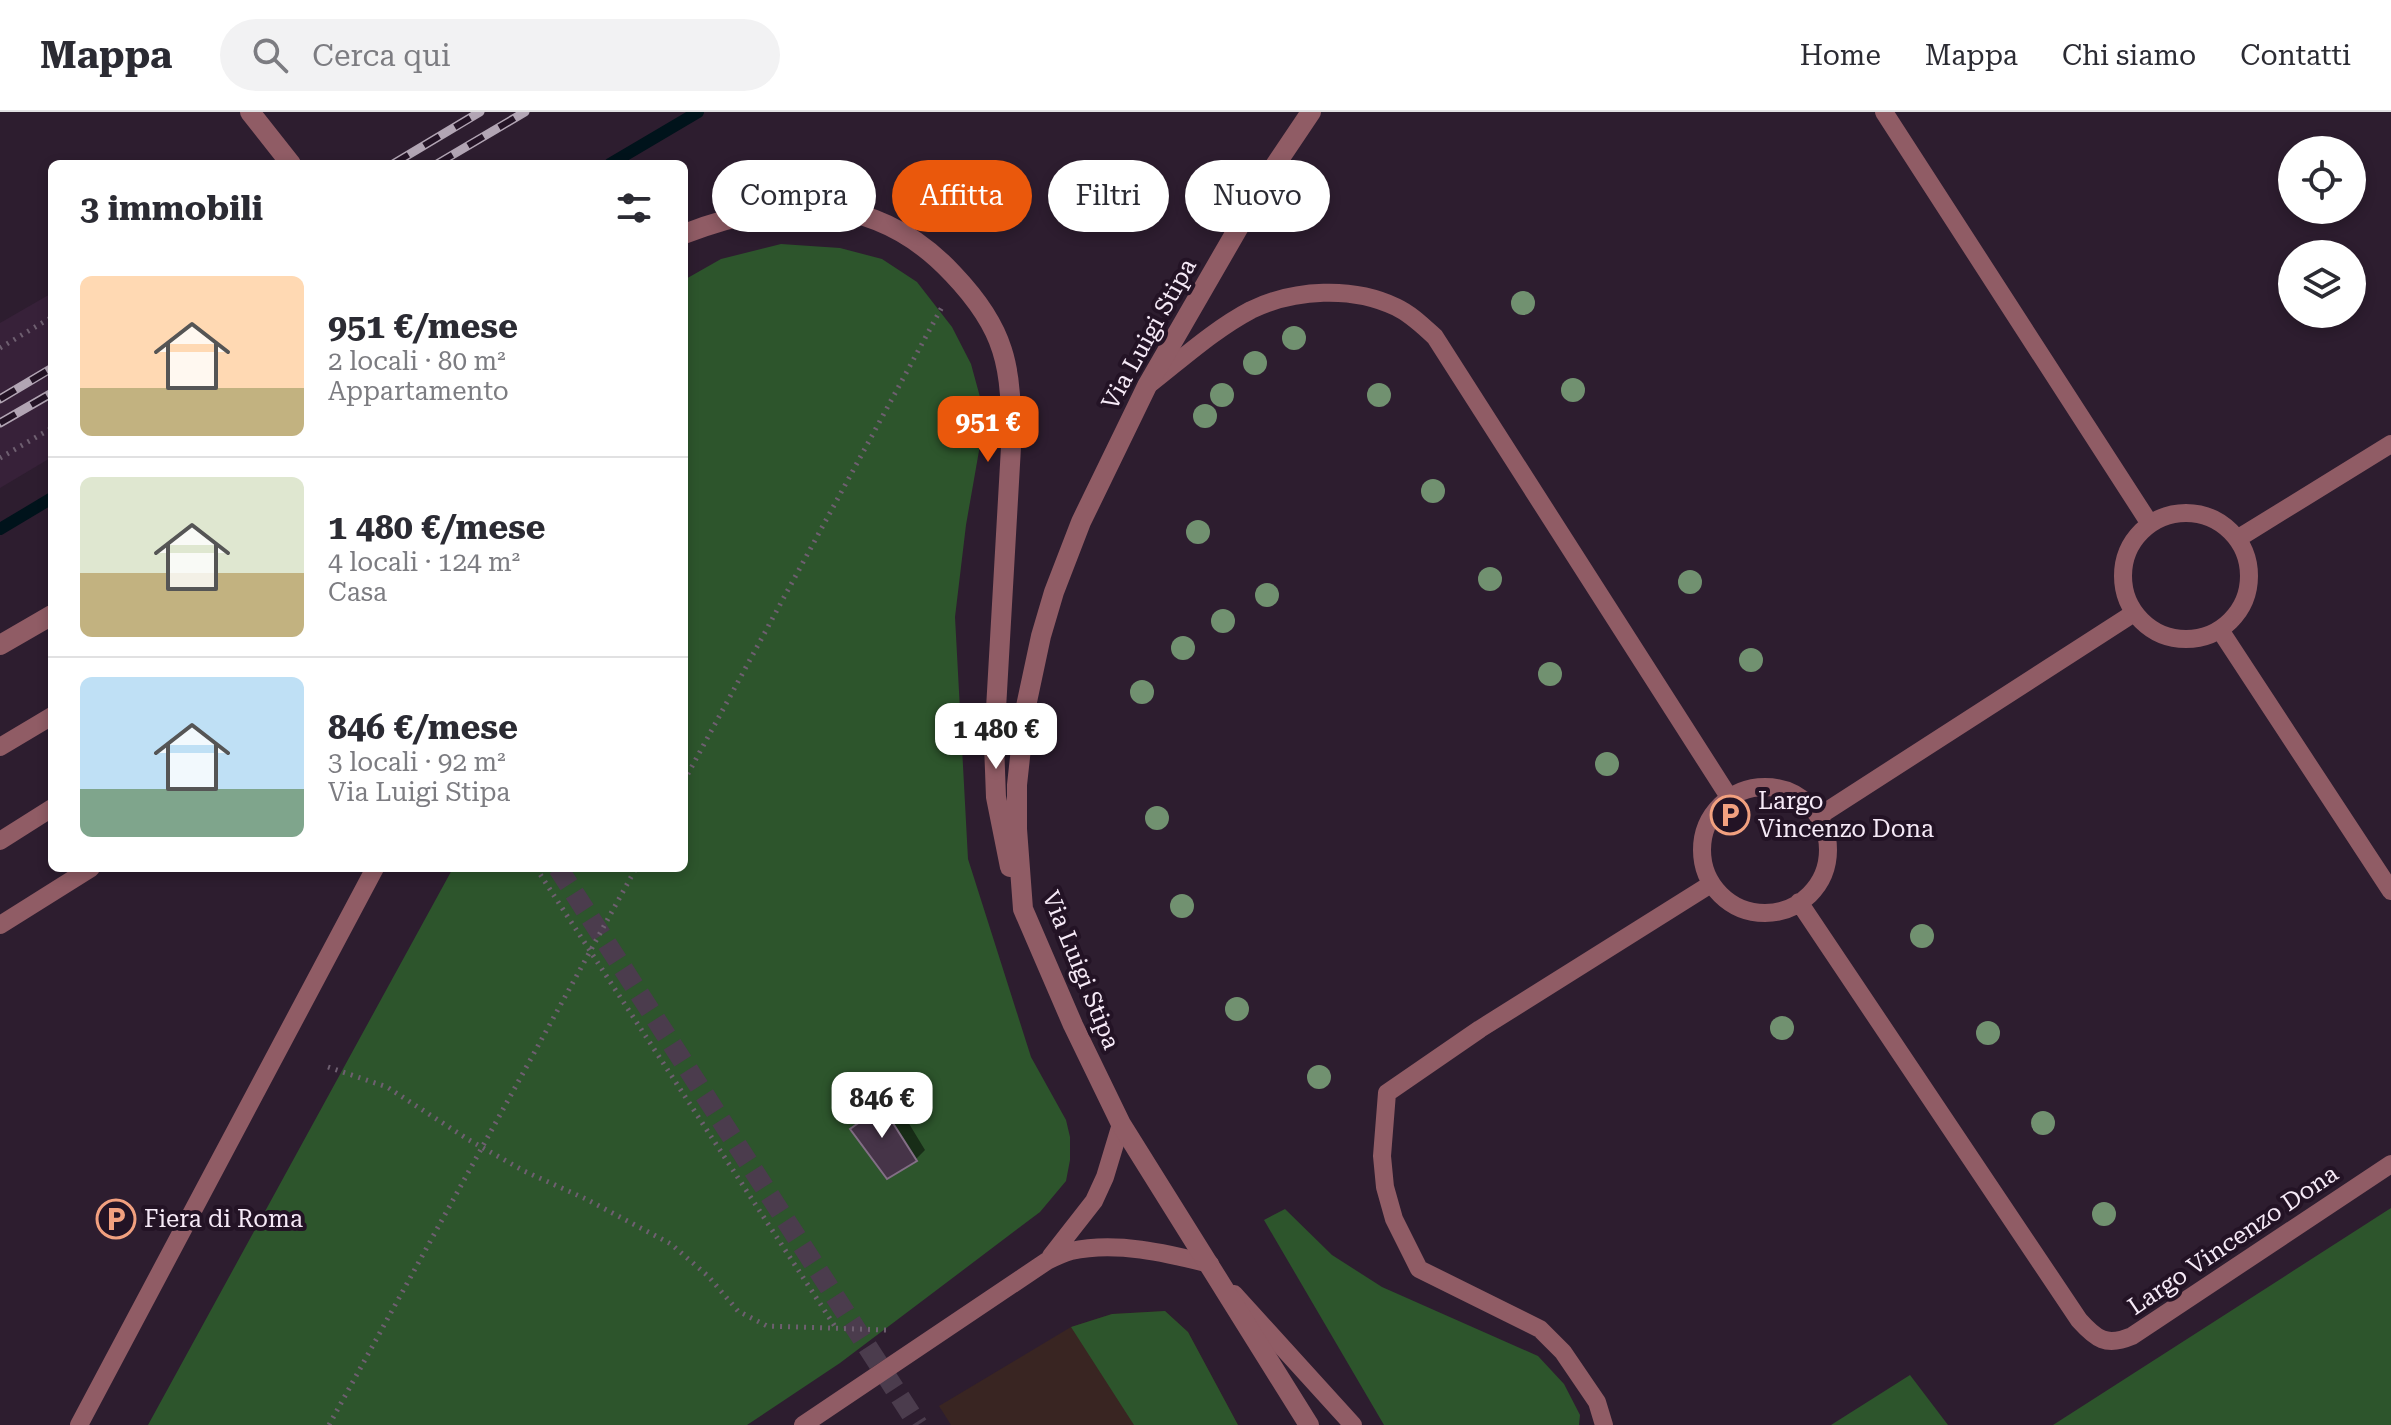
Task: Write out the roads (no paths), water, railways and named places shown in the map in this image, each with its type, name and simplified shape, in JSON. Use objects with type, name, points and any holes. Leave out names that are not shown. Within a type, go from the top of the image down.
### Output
[{"type":"street","points":[[250,112],[288,160]]},
{"type":"street","name":"Via Luigi Stipa","points":[[1309,1425],[1121,1124],[1073,1025],[1023,909],[1018,856],[1017,785],[1025,711],[1041,636],[1066,559],[1147,386],[1270,173],[1311,112]]},
{"type":"street","points":[[688,233],[743,214],[797,208],[852,212],[878,220],[920,244],[942,262],[983,309],[1003,351],[1011,406],[994,772],[1005,847],[1023,909]]},
{"type":"street","points":[[0,645],[48,617]]},
{"type":"lane","points":[[1884,112],[2150,524]]},
{"type":"lane","points":[[1147,386],[1219,329],[1253,309],[1291,297],[1354,294],[1387,302],[1418,321],[1435,337],[1729,797]]},
{"type":"lane","points":[[2237,539],[2391,444]]},
{"type":"lane","points":[[2196,514],[2212,518],[2237,539],[2249,570],[2248,588],[2238,612],[2220,630],[2189,640],[2173,638],[2151,629],[2134,613],[2125,595],[2122,575],[2126,555],[2136,538],[2150,524],[2165,517],[2196,514]]},
{"type":"lane","points":[[1819,816],[2134,613]]},
{"type":"lane","points":[[2220,630],[2391,891]]},
{"type":"lane","points":[[0,747],[48,718]]},
{"type":"lane","points":[[1761,786],[1778,788],[1801,798],[1819,816],[1828,847],[1826,864],[1821,879],[1811,893],[1799,902],[1767,913],[1751,911],[1722,897],[1711,884],[1701,847],[1705,827],[1714,811],[1729,797],[1761,786]]},
{"type":"lane","points":[[0,841],[48,811]]},
{"type":"lane","points":[[0,925],[85,872]]},
{"type":"lane","points":[[79,1425],[373,872]]},
{"type":"lane","points":[[1604,1425],[1597,1402],[1563,1352],[1540,1329],[1419,1269],[1394,1219],[1385,1187],[1382,1156],[1387,1093],[1480,1029],[1711,884]]},
{"type":"lane","name":"Largo Vincenzo Dona","points":[[1799,902],[2079,1320],[2104,1341],[2113,1342],[2132,1336],[2391,1164]]},
{"type":"lane","points":[[1047,1261],[1094,1201],[1105,1177],[1121,1124]]},
{"type":"lane","points":[[803,1425],[1047,1261],[1068,1251],[1108,1248],[1159,1253],[1214,1271],[1353,1425]]},
{"type":"waterway","points":[[617,160],[698,112]]},
{"type":"waterway","points":[[0,529],[48,500]]},
{"type":"tunnel","points":[[561,872],[918,1425]]},
{"type":"railway","points":[[400,160],[480,112]]},
{"type":"railway","points":[[444,160],[525,112]]},
{"type":"railway","points":[[0,399],[48,370]]},
{"type":"railway","points":[[0,423],[48,395]]},
{"type":"place","name":"Largo Vincenzo Dona","points":[[1730,815]]},
{"type":"place","name":"Fiera di Roma","points":[[116,1219]]}]
